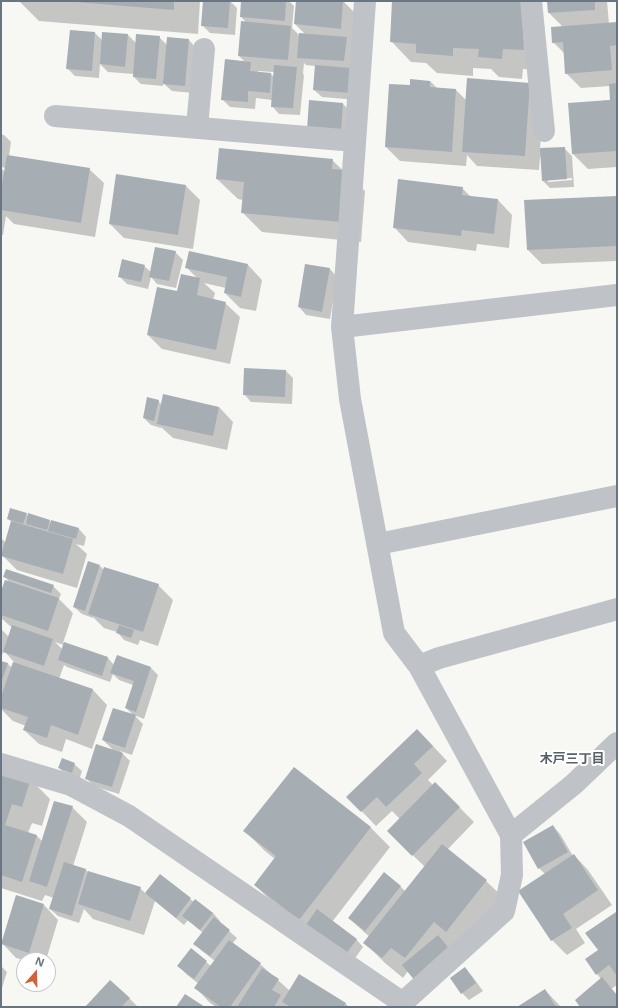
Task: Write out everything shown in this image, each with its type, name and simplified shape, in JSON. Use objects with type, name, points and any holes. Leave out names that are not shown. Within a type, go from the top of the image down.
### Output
[{"type":"street","points":[[1,764],[71,785],[129,816],[400,1005],[504,912],[512,875],[511,836],[419,666],[394,632],[350,399],[342,327],[365,1]]},
{"type":"street","points":[[531,1],[544,131]]},
{"type":"street","points":[[197,127],[204,49]]},
{"type":"street","points":[[55,116],[355,141]]},
{"type":"street","points":[[342,327],[617,295]]},
{"type":"street","points":[[378,544],[617,496]]},
{"type":"street","points":[[419,666],[439,658],[617,609]]},
{"type":"street","points":[[511,836],[574,784],[617,743]]},
{"type":"building","points":[[174,1],[174,10],[76,2]]},
{"type":"building","points":[[203,1],[230,1],[228,28],[201,26]]},
{"type":"building","points":[[241,1],[286,1],[285,21],[240,17]]},
{"type":"building","points":[[296,1],[343,1],[341,29],[294,24]]},
{"type":"building","points":[[392,1],[521,1],[524,50],[503,49],[502,59],[478,57],[479,49],[453,48],[453,56],[416,53],[416,44],[390,42]]},
{"type":"building","points":[[547,1],[595,1],[595,10],[548,13]]},
{"type":"building","points":[[241,21],[291,26],[288,60],[238,56]]},
{"type":"building","points":[[617,22],[617,45],[610,46],[612,70],[565,74],[563,42],[552,43],[551,27]]},
{"type":"building","points":[[70,30],[95,32],[92,71],[66,69]]},
{"type":"building","points":[[102,32],[128,34],[125,67],[100,64]]},
{"type":"building","points":[[299,33],[347,37],[344,61],[297,58]]},
{"type":"building","points":[[136,34],[160,36],[156,79],[133,77]]},
{"type":"building","points":[[167,37],[189,39],[185,86],[163,84]]},
{"type":"building","points":[[225,59],[251,62],[250,71],[271,73],[270,93],[248,91],[248,102],[221,100]]},
{"type":"building","points":[[274,65],[297,67],[293,108],[271,107]]},
{"type":"building","points":[[315,65],[352,68],[350,93],[313,90]]},
{"type":"building","points":[[467,78],[530,83],[525,156],[462,152]]},
{"type":"building","points":[[410,79],[430,81],[430,87],[456,89],[452,152],[385,147],[389,84],[410,85]]},
{"type":"building","points":[[617,83],[617,151],[572,154],[568,103],[610,100],[609,84]]},
{"type":"building","points":[[309,100],[343,103],[341,133],[307,130]]},
{"type":"building","points":[[565,147],[567,179],[542,181],[540,148]]},
{"type":"building","points":[[219,148],[333,159],[332,169],[345,170],[341,222],[241,213],[244,182],[216,179]]},
{"type":"building","points":[[7,155],[90,168],[81,223],[1,210],[1,190]]},
{"type":"building","points":[[116,174],[186,185],[178,235],[109,224]]},
{"type":"building","points":[[398,179],[463,187],[462,195],[498,199],[494,234],[462,230],[461,236],[393,228]]},
{"type":"building","points":[[617,196],[617,246],[527,250],[524,200]]},
{"type":"building","points":[[155,247],[176,251],[169,281],[149,277]]},
{"type":"building","points":[[189,251],[248,264],[241,297],[224,293],[227,277],[185,268]]},
{"type":"building","points":[[122,259],[145,265],[141,282],[118,277]]},
{"type":"building","points":[[305,264],[330,268],[322,312],[298,307]]},
{"type":"building","points":[[181,274],[200,278],[197,295],[226,302],[216,350],[147,335],[157,287],[177,291]]},
{"type":"building","points":[[244,368],[286,370],[285,397],[243,395]]},
{"type":"building","points":[[163,394],[219,407],[213,436],[157,424]]},
{"type":"building","points":[[147,397],[159,400],[154,421],[143,418]]},
{"type":"building","points":[[10,508],[27,513],[23,524],[7,519]]},
{"type":"building","points":[[28,513],[50,520],[47,530],[26,524]]},
{"type":"building","points":[[51,520],[79,528],[76,539],[48,531]]},
{"type":"building","points":[[11,521],[73,539],[63,574],[1,556]]},
{"type":"building","points":[[88,561],[100,565],[85,611],[73,607]]},
{"type":"building","points":[[104,567],[159,584],[143,632],[88,614]]},
{"type":"building","points":[[6,569],[54,585],[51,593],[3,577]]},
{"type":"building","points":[[5,580],[59,598],[48,631],[1,615],[1,591]]},
{"type":"building","points":[[12,625],[53,639],[44,666],[3,652]]},
{"type":"building","points":[[119,625],[134,630],[131,638],[116,633]]},
{"type":"building","points":[[64,642],[108,657],[102,676],[58,660]]},
{"type":"building","points":[[117,655],[151,667],[136,712],[125,708],[134,681],[110,673]]},
{"type":"building","points":[[1,661],[8,663],[1,683]]},
{"type":"building","points":[[13,662],[93,689],[78,735],[51,725],[47,738],[23,730],[28,717],[1,708],[1,697]]},
{"type":"building","points":[[113,708],[136,715],[125,748],[102,740]]},
{"type":"building","points":[[417,729],[433,746],[414,764],[422,773],[386,807],[377,797],[361,812],[346,797]]},
{"type":"building","points":[[96,744],[123,753],[112,787],[85,779]]},
{"type":"building","points":[[62,758],[75,763],[72,773],[58,768]]},
{"type":"building","points":[[294,767],[371,827],[299,920],[254,885],[276,856],[243,831]]},
{"type":"building","points":[[1,768],[31,778],[22,807],[12,804],[5,825],[37,835],[22,882],[1,875]]},
{"type":"building","points":[[435,782],[460,807],[412,856],[387,831]]},
{"type":"building","points":[[54,801],[73,806],[47,887],[29,881]]},
{"type":"building","points":[[553,825],[568,852],[538,869],[523,842]]},
{"type":"building","points":[[442,844],[487,880],[446,932],[434,922],[405,958],[391,948],[382,958],[363,943]]},
{"type":"building","points":[[574,854],[598,890],[563,914],[572,928],[551,941],[518,891]]},
{"type":"building","points":[[64,862],[86,869],[72,916],[49,909]]},
{"type":"building","points":[[88,871],[141,887],[130,921],[78,904]]},
{"type":"building","points":[[384,872],[401,886],[365,931],[348,918]]},
{"type":"building","points":[[160,874],[191,898],[176,918],[145,893]]},
{"type":"building","points":[[16,895],[44,904],[29,952],[1,944]]},
{"type":"building","points":[[195,899],[213,913],[200,930],[182,916]]},
{"type":"building","points":[[317,909],[357,939],[343,958],[303,929]]},
{"type":"building","points":[[616,912],[617,976],[609,965],[596,975],[585,959],[598,950],[585,933]]},
{"type":"building","points":[[214,917],[230,930],[210,956],[193,944]]},
{"type":"building","points":[[438,935],[452,952],[416,982],[402,965]]},
{"type":"building","points":[[229,940],[261,963],[230,1007],[221,1007],[194,988]]},
{"type":"building","points":[[191,948],[207,961],[194,979],[177,966]]},
{"type":"building","points":[[465,967],[476,983],[461,994],[450,978]]},
{"type":"building","points":[[262,968],[279,979],[272,990],[281,995],[274,1007],[237,1007]]},
{"type":"building","points":[[299,974],[346,1003],[343,1007],[291,1007],[282,1002]]},
{"type":"building","points":[[602,977],[617,995],[617,1007],[580,1007],[575,1000]]},
{"type":"building","points":[[110,980],[130,998],[121,1007],[85,1007]]},
{"type":"building","points":[[545,989],[556,1007],[517,1007]]},
{"type":"building","points":[[185,994],[205,1007],[176,1007]]},
{"type":"district","name":"木戸三丁目","points":[[572,759]]}]
